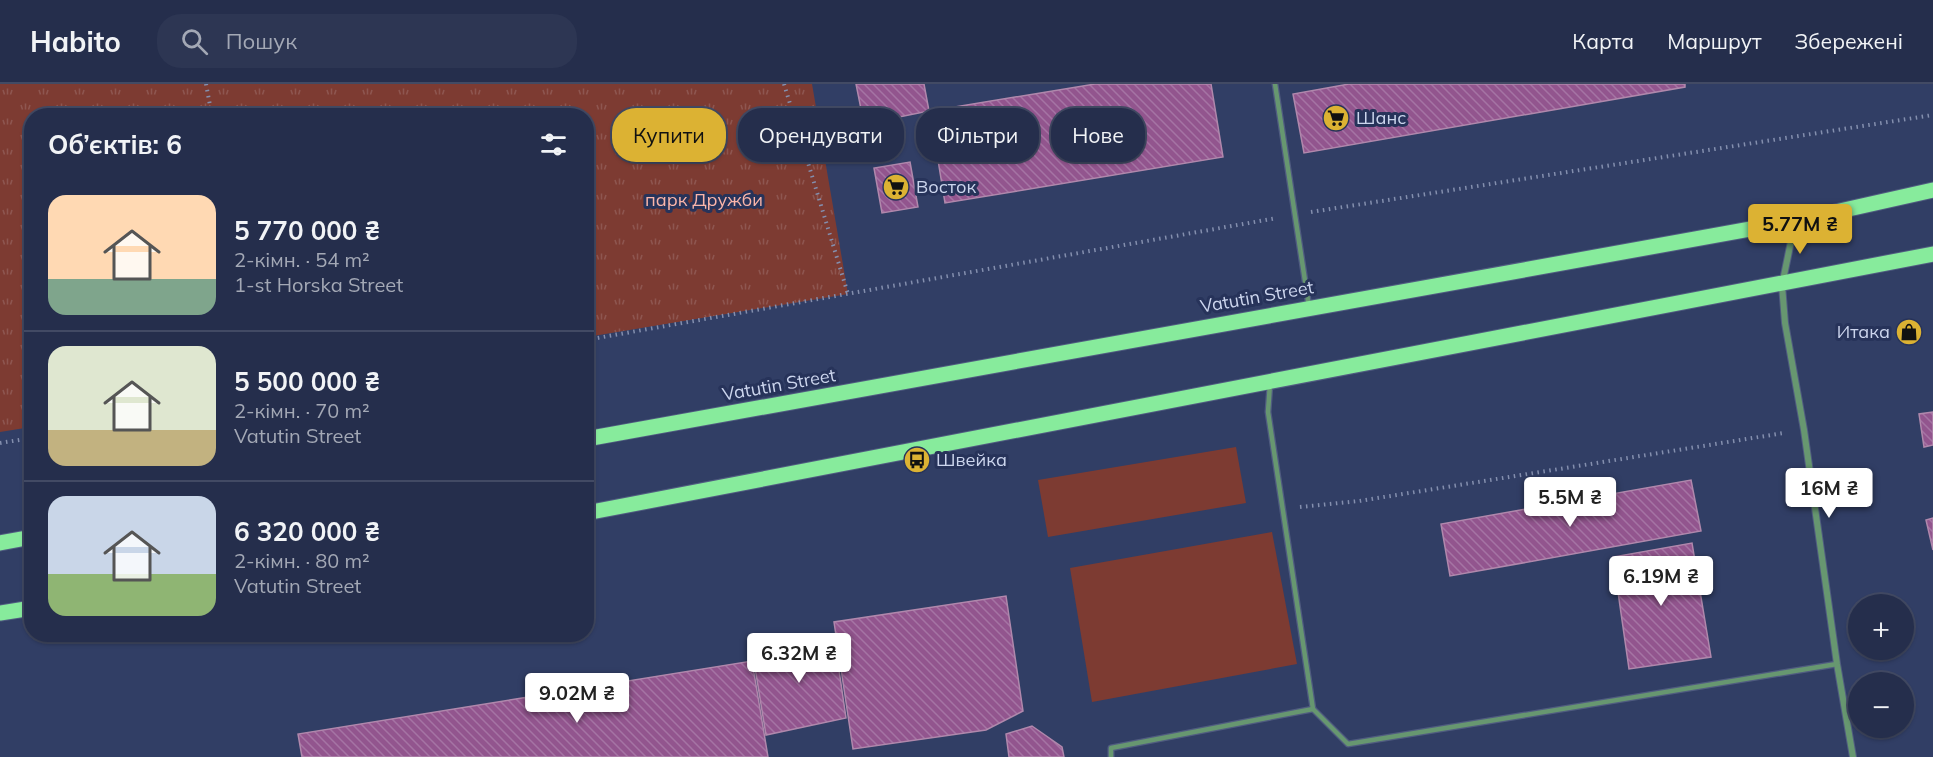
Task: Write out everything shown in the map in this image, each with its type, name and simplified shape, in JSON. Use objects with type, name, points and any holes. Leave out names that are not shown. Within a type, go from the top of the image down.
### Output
[{"type":"main road","name":"Vatutin Street","points":[[594,438],[1795,221],[1933,190]]},
{"type":"main road","points":[[594,511],[1782,285],[1933,254]]},
{"type":"main road","points":[[0,543],[24,538]]},
{"type":"main road","points":[[0,613],[24,609]]},
{"type":"street","points":[[1795,221],[1782,285],[1785,323],[1804,430],[1837,664],[1853,757]]},
{"type":"lane","points":[[1275,84],[1309,307]]},
{"type":"lane","points":[[1270,383],[1268,412],[1312,709],[1348,744],[1837,664]]},
{"type":"lane","points":[[1111,757],[1111,748],[1312,709]]},
{"type":"path","points":[[206,84],[210,108]]},
{"type":"path","points":[[784,84],[848,294]]},
{"type":"path","points":[[594,339],[1296,215],[1933,115]]},
{"type":"path","points":[[1284,509],[1359,501],[1699,449],[1804,430]]},
{"type":"path","points":[[0,443],[24,439]]},
{"type":"green space","name":"парк Дружби","points":[[0,84],[812,84],[816,108],[738,108],[738,162],[825,162],[848,294],[594,336],[594,108],[24,108],[24,428],[0,432]]},
{"type":"green space","points":[[1236,447],[1246,503],[1048,537],[1038,480]]},
{"type":"green space","points":[[1272,532],[1297,664],[1092,702],[1070,568]]},
{"type":"building","points":[[856,84],[924,84],[928,108],[916,108],[916,114],[904,116],[904,108],[861,108]]},
{"type":"building","points":[[1095,84],[1211,84],[1223,157],[945,203],[938,162],[1039,162],[1039,108],[948,108]]},
{"type":"building","points":[[1349,84],[1685,84],[1685,87],[1304,153],[1293,94]]},
{"type":"building","name":"Восток","points":[[910,162],[918,207],[882,213],[874,168]]},
{"type":"building","points":[[1933,412],[1933,445],[1924,447],[1919,414]]},
{"type":"building","points":[[1691,480],[1701,531],[1450,576],[1441,524]]},
{"type":"building","points":[[1933,518],[1933,550],[1926,520]]},
{"type":"building","points":[[1692,543],[1711,657],[1629,669],[1613,557]]},
{"type":"building","points":[[1006,596],[1023,711],[986,730],[853,749],[834,622]]},
{"type":"building","points":[[834,636],[846,718],[766,735],[752,649]]},
{"type":"building","points":[[752,661],[768,757],[302,757],[298,734]]},
{"type":"building","points":[[1032,726],[1062,747],[1064,757],[1009,757],[1006,734]]},
{"type":"place","name":"Шанс","points":[[1336,118]]},
{"type":"place","name":"Восток","points":[[896,187]]},
{"type":"place","name":"Итака","points":[[1909,332]]},
{"type":"place","name":"Швейка","points":[[917,460]]}]
